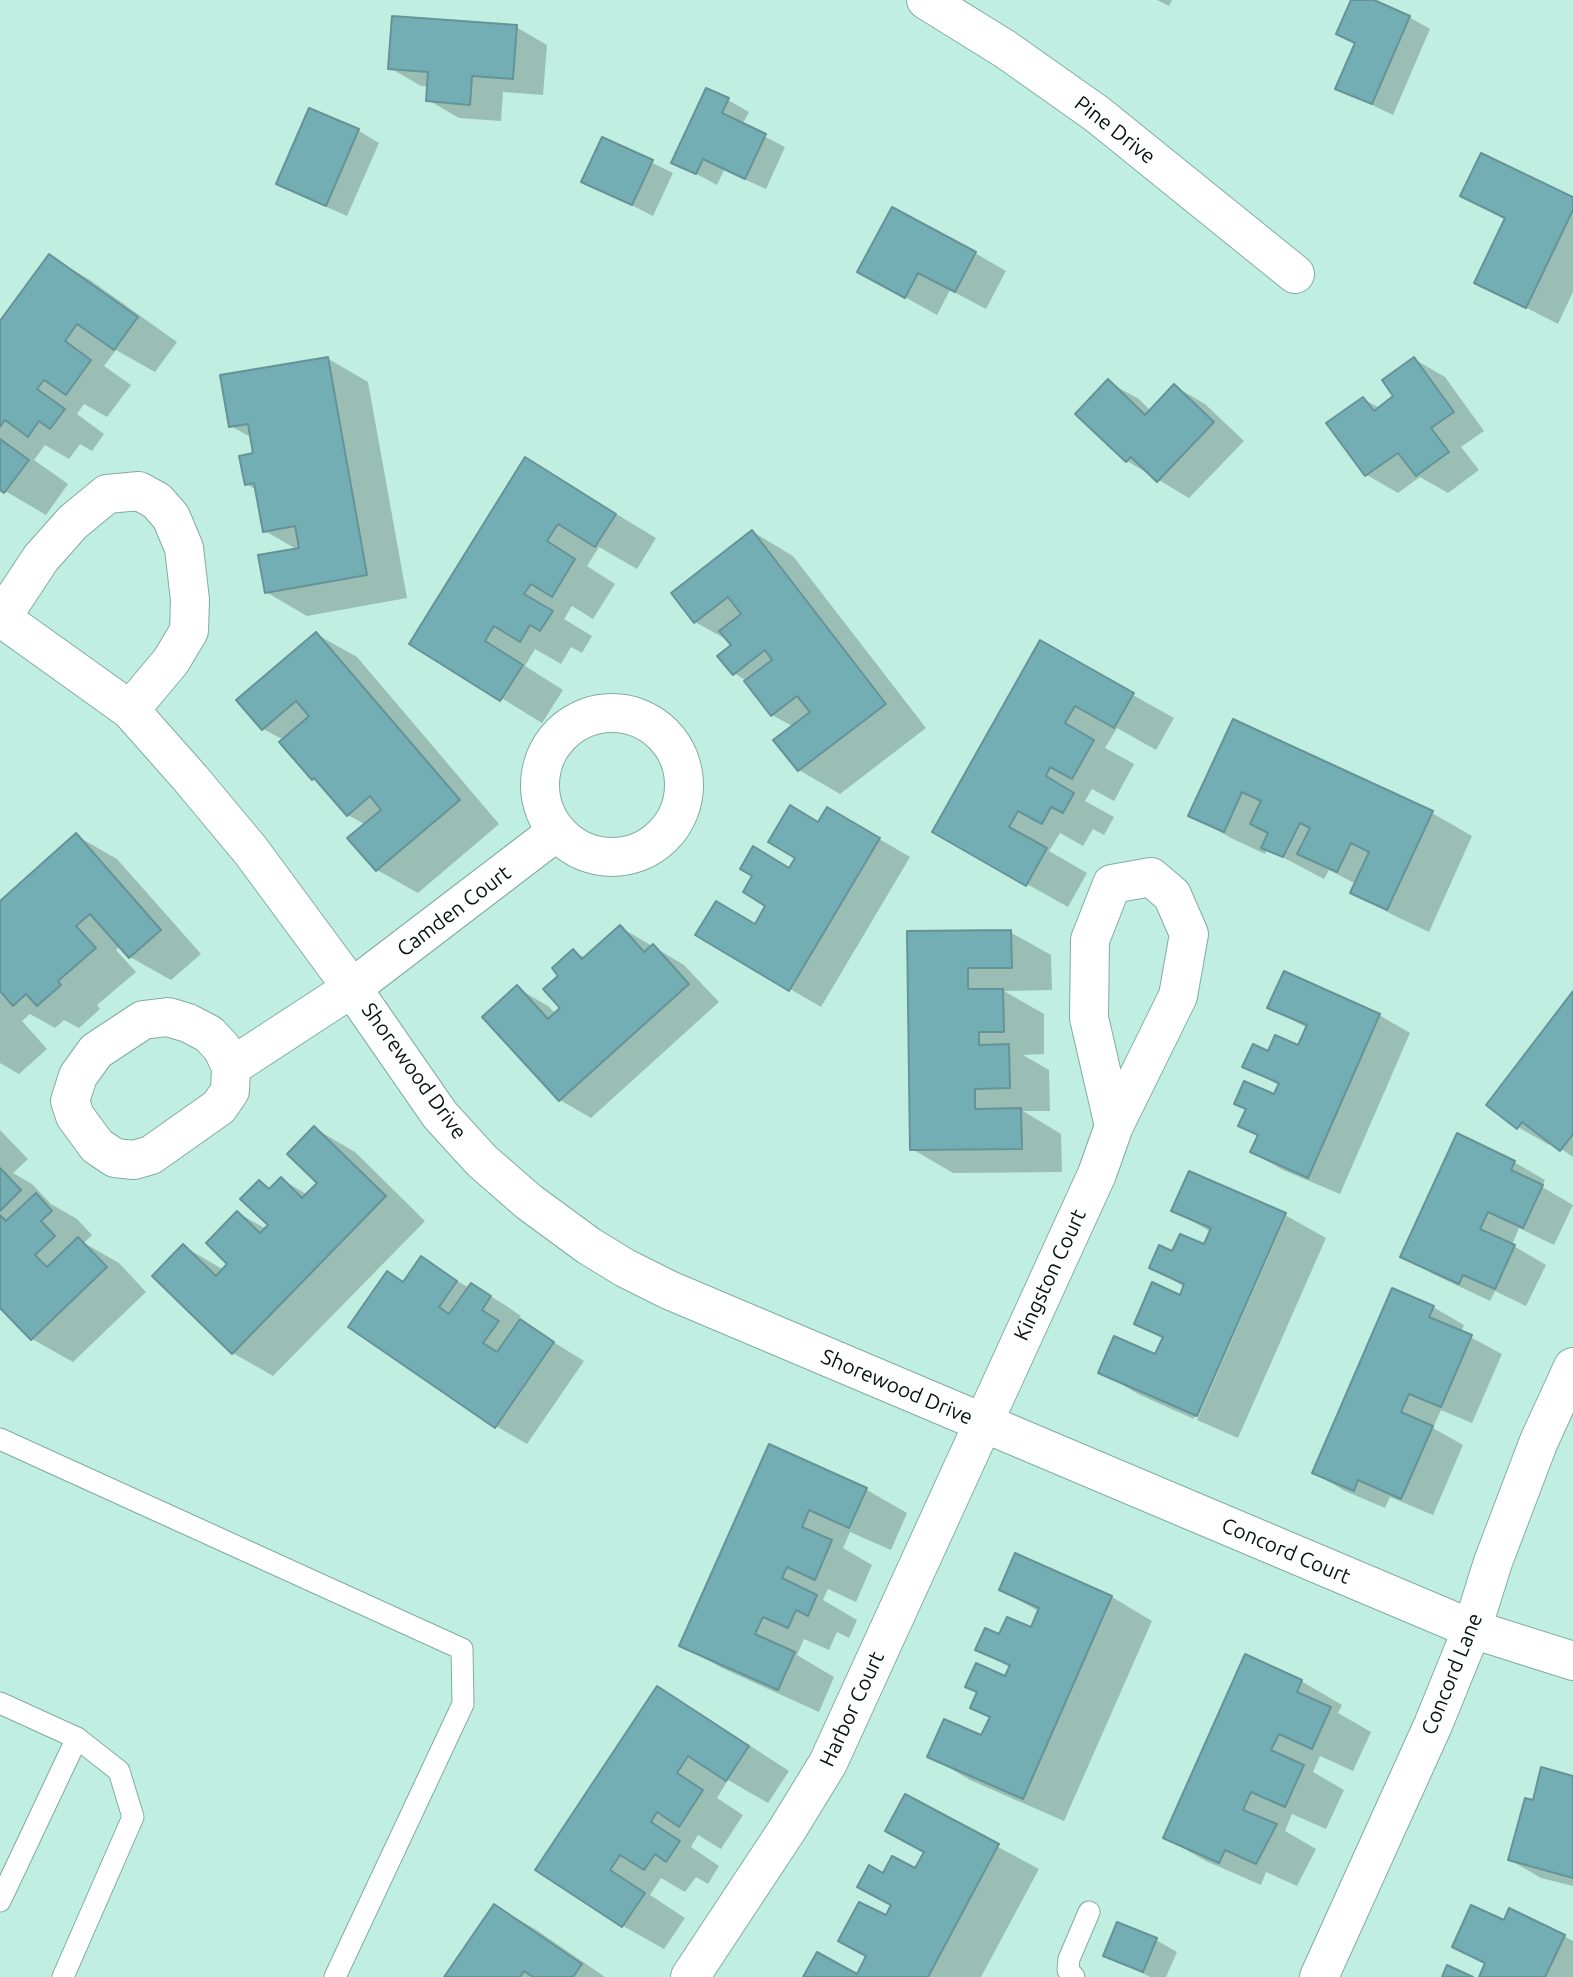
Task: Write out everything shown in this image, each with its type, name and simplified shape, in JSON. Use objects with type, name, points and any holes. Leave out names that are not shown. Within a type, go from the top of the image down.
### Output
[{"type":"street","name":"Pine Drive","points":[[926,0],[1005,49],[1097,114],[1295,274]]},
{"type":"street","points":[[0,618],[41,558],[74,523],[107,494],[139,491],[157,501],[171,517],[184,548],[190,600],[189,631],[171,661],[130,710]]},
{"type":"street","name":"Shorewood Drive","points":[[0,618],[130,710],[251,851],[352,988],[440,1115],[529,1202],[589,1246],[669,1290],[993,1427]]},
{"type":"street","name":"Camden Court","points":[[232,1067],[352,988],[555,833]]},
{"type":"street","name":"Kingston Court","points":[[993,1427],[1097,1174],[1114,1126],[1178,996],[1189,934],[1172,895],[1151,877],[1112,884],[1090,940],[1089,1018],[1114,1126]]},
{"type":"street","name":"Concord Lane","points":[[1319,1977],[1433,1725],[1472,1629],[1493,1562],[1539,1441],[1573,1367]]},
{"type":"street","name":"Concord Court","points":[[993,1427],[1472,1629],[1573,1661]]},
{"type":"street","name":"Harbor Court","points":[[690,1977],[828,1763],[993,1427]]},
{"type":"lane","points":[[0,1439],[462,1649],[463,1704],[335,1977]]},
{"type":"lane","points":[[0,1703],[77,1738],[120,1771],[133,1817],[63,1977]]},
{"type":"lane","points":[[0,1901],[77,1738]]},
{"type":"lane","points":[[1074,1977],[1068,1970],[1069,1959],[1089,1912]]},
{"type":"building","points":[[1351,0],[1374,0],[1410,16],[1372,104],[1335,89],[1355,43],[1336,34]]},
{"type":"building","points":[[392,16],[517,25],[513,79],[472,76],[470,105],[426,101],[428,72],[388,69]]},
{"type":"building","points":[[706,88],[729,98],[722,113],[766,134],[745,179],[703,159],[696,174],[671,163]]},
{"type":"building","points":[[309,108],[359,129],[326,206],[276,184]]},
{"type":"building","points":[[602,137],[653,160],[632,205],[581,182]]},
{"type":"building","points":[[1481,153],[1573,197],[1573,210],[1526,308],[1474,283],[1505,218],[1460,196]]},
{"type":"building","points":[[892,207],[976,252],[955,292],[918,273],[905,298],[857,272]]},
{"type":"building","points":[[49,254],[138,317],[114,350],[77,324],[65,341],[91,360],[66,395],[44,380],[37,389],[65,409],[50,429],[39,421],[28,437],[5,420],[0,427],[0,321]]},
{"type":"building","points":[[328,357],[367,575],[265,593],[258,555],[299,548],[295,526],[263,532],[254,483],[245,485],[239,456],[253,453],[248,424],[229,427],[220,375]]},
{"type":"building","points":[[1414,357],[1454,412],[1431,428],[1449,452],[1416,476],[1398,453],[1365,476],[1326,423],[1363,397],[1374,411],[1393,396],[1382,380]]},
{"type":"building","points":[[1108,379],[1145,415],[1174,384],[1214,422],[1157,482],[1131,457],[1126,462],[1075,414]]},
{"type":"building","points":[[0,439],[29,460],[4,493],[0,490]]},
{"type":"building","points":[[525,457],[616,514],[595,547],[558,524],[547,541],[575,559],[552,597],[531,584],[524,594],[553,611],[540,631],[530,625],[520,642],[494,626],[485,641],[523,665],[500,701],[409,644]]},
{"type":"building","points":[[752,530],[886,704],[798,771],[773,740],[810,712],[797,696],[771,716],[744,681],[772,660],[765,650],[733,675],[717,656],[731,645],[719,631],[741,614],[728,597],[694,623],[671,593]]},
{"type":"building","points":[[316,632],[460,800],[376,871],[347,838],[381,810],[370,796],[347,816],[279,742],[309,716],[296,701],[262,730],[236,700]]},
{"type":"building","points":[[1040,640],[1134,693],[1114,728],[1075,706],[1065,723],[1094,740],[1072,779],[1050,767],[1046,776],[1074,793],[1063,813],[1051,807],[1042,824],[1018,811],[1009,827],[1047,848],[1026,886],[932,832]]},
{"type":"building","points":[[1233,719],[1433,811],[1387,910],[1350,893],[1369,852],[1351,843],[1337,872],[1297,854],[1310,828],[1300,823],[1283,857],[1261,848],[1268,833],[1250,824],[1261,801],[1242,792],[1224,832],[1188,816]]},
{"type":"building","points":[[790,805],[818,822],[827,807],[880,838],[789,991],[695,935],[716,901],[755,924],[765,906],[743,892],[752,876],[740,869],[753,846],[789,868],[795,858],[768,842]]},
{"type":"building","points":[[76,833],[161,930],[129,958],[90,914],[76,926],[96,948],[58,981],[61,985],[37,1006],[26,994],[13,1006],[0,991],[0,901]]},
{"type":"building","points":[[620,925],[644,952],[653,944],[689,984],[559,1101],[482,1017],[517,985],[548,1019],[560,1008],[543,989],[558,976],[552,968],[573,949],[582,959]]},
{"type":"building","points":[[1011,930],[1012,968],[968,968],[968,989],[1003,989],[1004,1032],[979,1032],[979,1045],[1009,1044],[1010,1088],[975,1089],[975,1109],[1021,1108],[1022,1149],[910,1150],[907,931]]},
{"type":"building","points":[[1284,971],[1380,1014],[1308,1178],[1250,1152],[1258,1135],[1238,1126],[1246,1109],[1234,1104],[1244,1081],[1274,1094],[1279,1083],[1242,1067],[1253,1044],[1268,1051],[1275,1035],[1298,1045],[1307,1025],[1267,1008]]},
{"type":"building","points":[[1573,991],[1573,1134],[1560,1151],[1522,1122],[1517,1129],[1486,1105]]},
{"type":"building","points":[[314,1126],[386,1196],[232,1354],[152,1276],[183,1244],[216,1276],[227,1264],[206,1243],[237,1211],[260,1233],[268,1225],[240,1199],[259,1180],[269,1189],[281,1177],[302,1198],[317,1183],[287,1154]]},
{"type":"building","points":[[1457,1133],[1515,1161],[1511,1170],[1543,1185],[1523,1228],[1488,1212],[1480,1229],[1515,1245],[1495,1289],[1463,1275],[1459,1284],[1400,1257]]},
{"type":"building","points":[[0,1168],[21,1190],[0,1211]]},
{"type":"building","points":[[1189,1171],[1286,1213],[1197,1416],[1098,1373],[1114,1336],[1155,1354],[1163,1337],[1134,1324],[1152,1282],[1180,1295],[1184,1284],[1149,1268],[1159,1245],[1172,1251],[1180,1234],[1204,1244],[1211,1228],[1171,1211]]},
{"type":"building","points":[[36,1193],[52,1211],[41,1221],[55,1236],[35,1255],[47,1267],[78,1237],[107,1267],[31,1340],[0,1308],[0,1215],[6,1221]]},
{"type":"building","points":[[421,1256],[457,1281],[439,1307],[449,1314],[471,1283],[491,1296],[482,1310],[499,1321],[483,1343],[497,1352],[520,1319],[554,1342],[495,1428],[348,1327],[387,1271],[403,1282]]},
{"type":"building","points":[[1392,1288],[1434,1306],[1429,1317],[1472,1335],[1441,1407],[1409,1394],[1401,1412],[1433,1426],[1401,1499],[1358,1480],[1354,1491],[1312,1473]]},
{"type":"building","points":[[769,1444],[867,1488],[849,1528],[809,1510],[802,1527],[832,1540],[815,1580],[787,1567],[782,1578],[817,1595],[808,1616],[796,1610],[788,1628],[763,1617],[755,1634],[795,1652],[778,1690],[679,1646]]},
{"type":"building","points":[[1015,1553],[1112,1596],[1023,1799],[927,1757],[944,1719],[981,1735],[990,1717],[970,1708],[977,1692],[965,1687],[976,1663],[1005,1676],[1010,1665],[975,1650],[985,1628],[999,1634],[1007,1617],[1031,1627],[1039,1608],[999,1590]]},
{"type":"building","points":[[1245,1654],[1302,1680],[1297,1692],[1331,1707],[1312,1749],[1279,1734],[1271,1750],[1304,1765],[1285,1807],[1251,1792],[1243,1810],[1277,1824],[1256,1864],[1225,1850],[1219,1863],[1163,1838]]},
{"type":"building","points":[[657,1686],[749,1746],[726,1781],[688,1756],[677,1773],[703,1790],[679,1827],[657,1812],[651,1822],[680,1841],[666,1862],[655,1854],[644,1870],[620,1855],[610,1870],[645,1893],[622,1927],[535,1870]]},
{"type":"building","points":[[1541,1767],[1573,1776],[1573,1878],[1508,1860],[1525,1798],[1533,1800]]},
{"type":"building","points":[[905,1794],[999,1844],[928,1977],[803,1977],[817,1952],[857,1974],[866,1956],[838,1941],[859,1902],[886,1915],[891,1905],[857,1887],[869,1865],[883,1873],[892,1856],[915,1868],[924,1852],[885,1831]]},
{"type":"building","points":[[494,1904],[582,1964],[573,1977],[533,1977],[524,1971],[520,1977],[444,1977]]},
{"type":"building","points":[[1471,1905],[1504,1920],[1509,1908],[1565,1935],[1545,1977],[1479,1977],[1485,1963],[1452,1947]]},
{"type":"building","points":[[1117,1922],[1157,1938],[1143,1972],[1103,1956]]},
{"type":"building","points":[[1447,1965],[1473,1977],[1442,1977]]}]
